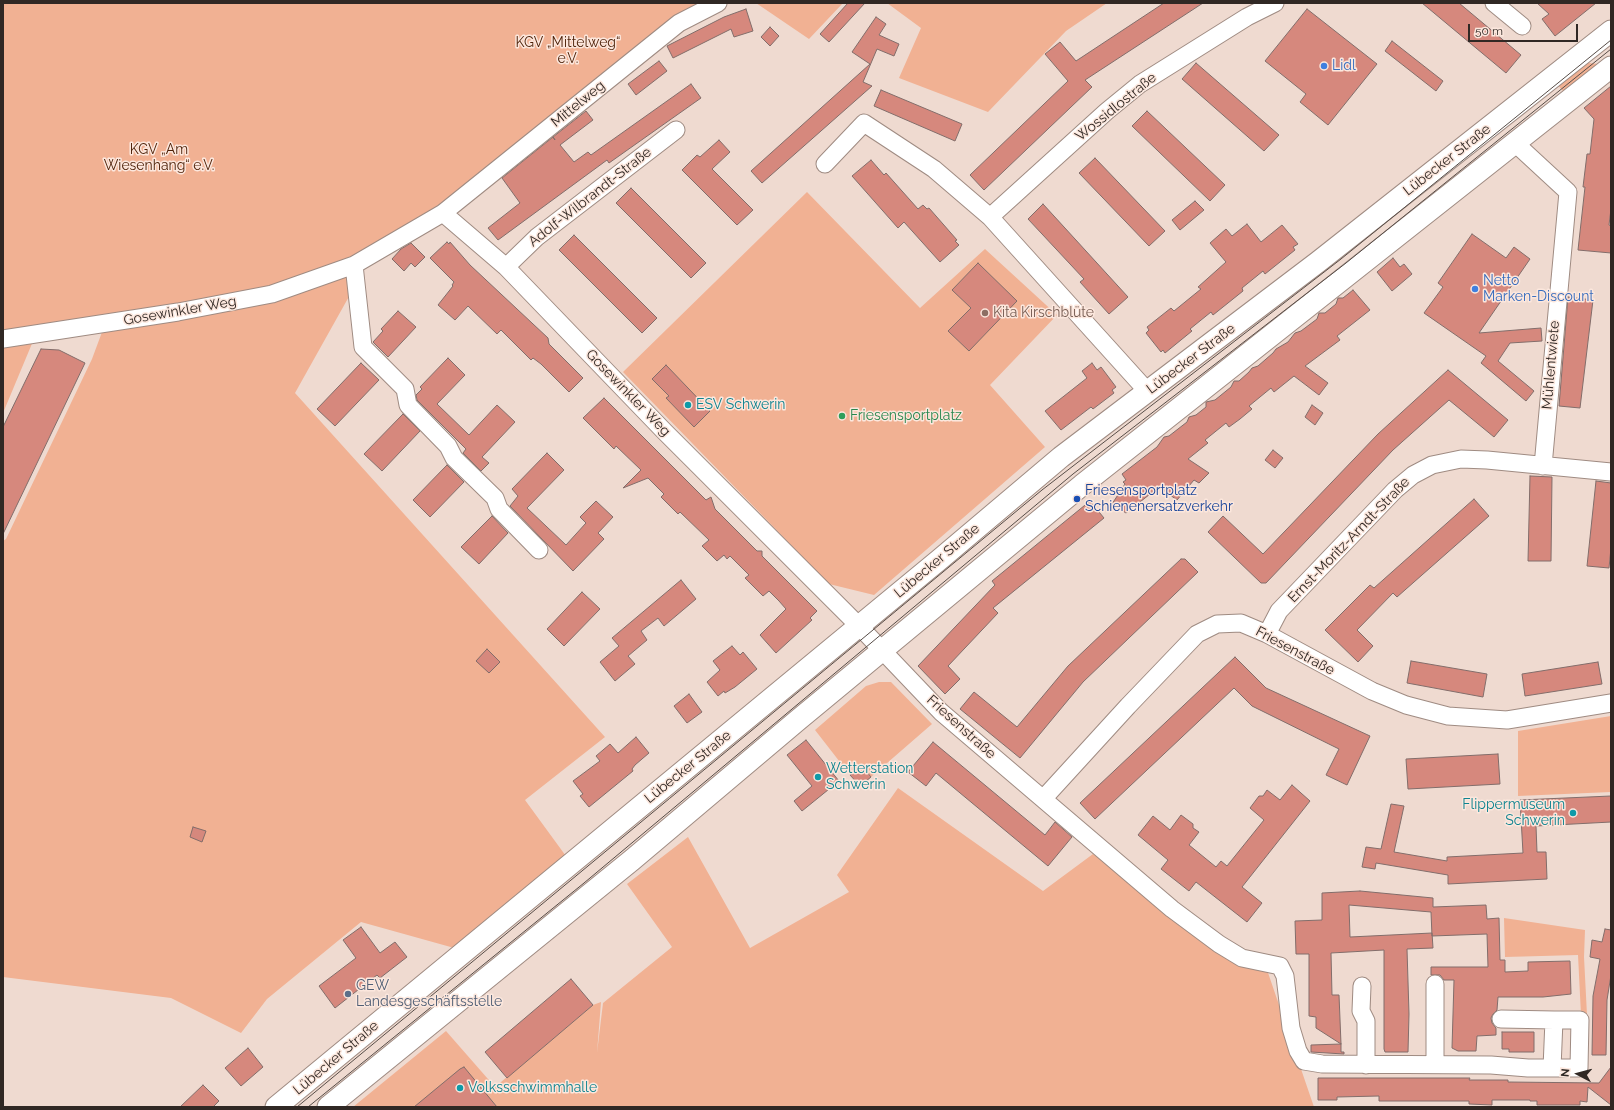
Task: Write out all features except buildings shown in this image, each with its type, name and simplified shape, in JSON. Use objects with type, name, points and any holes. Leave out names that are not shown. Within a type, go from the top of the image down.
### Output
[{"type":"street","name":"Mittelweg","points":[[443,213],[679,23],[718,3]]},
{"type":"street","name":"Wossidlostraße","points":[[990,217],[1107,111],[1140,84],[1247,17],[1276,3]]},
{"type":"street","points":[[1494,3],[1522,26]]},
{"type":"street","name":"Lübecker Straße","points":[[276,1107],[939,560],[1061,457],[1318,262],[1611,31]]},
{"type":"street","name":"Lübecker Straße","points":[[328,1107],[632,860],[1082,485],[1611,67]]},
{"type":"street","points":[[825,164],[864,123],[934,169],[990,217],[1148,392]]},
{"type":"street","name":"Adolf-Wilbrandt-Straße","points":[[506,267],[537,237],[676,130]]},
{"type":"street","name":"Mühlentwiete","points":[[1515,143],[1568,192],[1542,466]]},
{"type":"street","name":"Gosewinkler Weg","points":[[3,339],[178,312],[272,294],[354,265],[443,213],[506,267],[664,431],[883,650]]},
{"type":"street","points":[[354,265],[363,347],[405,389],[408,405],[448,446],[454,458],[495,498],[499,509],[539,550]]},
{"type":"street","name":"Ernst-Moritz-Arndt-Straße","points":[[1267,634],[1279,611],[1395,490],[1413,474],[1432,465],[1461,459],[1487,460],[1611,472]]},
{"type":"street","name":"Friesenstraße","points":[[1043,799],[1128,706],[1197,634],[1217,624],[1241,623],[1267,634],[1372,691],[1406,705],[1448,716],[1507,720],[1611,703]]},
{"type":"street","name":"Friesenstraße","points":[[883,650],[941,712],[1172,909],[1242,958],[1280,966],[1285,976],[1291,1028],[1298,1051],[1304,1061],[1322,1064],[1366,1065]]},
{"type":"street","points":[[1435,984],[1435,1064]]},
{"type":"street","points":[[1362,986],[1361,1011],[1366,1021],[1366,1065],[1435,1064],[1579,1068],[1580,1020],[1501,1019]]},
{"type":"street","points":[[1552,1068],[1554,1020]]},
{"type":"green space","points":[[3,3],[718,3],[443,213],[354,265],[356,284],[295,393],[605,737],[525,800],[571,863],[465,951],[361,922],[267,999],[241,1033],[171,998],[3,977],[3,541],[6,539],[92,359],[105,324],[36,334],[3,413]]},
{"type":"green space","points":[[756,3],[843,3],[809,39]]},
{"type":"green space","points":[[887,3],[1107,3],[1066,31],[988,112],[899,78],[921,28]]},
{"type":"green space","points":[[1578,62],[1599,64],[1563,91],[1554,81]]},
{"type":"green space","name":"Friesensportplatz","points":[[807,192],[920,308],[985,249],[1057,315],[990,385],[1045,447],[874,595],[829,584],[623,372]]},
{"type":"green space","points":[[879,682],[891,682],[932,724],[871,777],[862,766],[850,775],[815,730],[866,686]]},
{"type":"green space","points":[[1611,716],[1611,792],[1518,796],[1518,731]]},
{"type":"green space","points":[[898,788],[1043,891],[1093,854],[1172,909],[1265,964],[1314,1107],[353,1107],[446,1031],[495,1087],[593,1005],[601,1002],[597,1053],[603,1003],[672,947],[627,884],[688,837],[750,948],[849,892],[837,875]]},
{"type":"green space","points":[[1504,918],[1585,930],[1584,957],[1587,1015],[1581,1015],[1578,955],[1505,957]]},
{"type":"tram line","points":[[297,1107],[1042,490],[1341,259],[1611,40]]},
{"type":"tram line","points":[[308,1107],[584,883],[1073,474],[1346,263],[1611,49]]},
{"type":"place","name":"Lidl","points":[[1324,66]]},
{"type":"place","name":"Netto Marken-Discount","points":[[1475,289]]},
{"type":"place","name":"Kita Kirschblüte","points":[[985,313]]},
{"type":"place","name":"ESV Schwerin","points":[[688,405]]},
{"type":"place","name":"Friesensportplatz","points":[[842,416]]},
{"type":"place","name":"Friesensportplatz Schienenersatzverkehr","points":[[1077,499]]},
{"type":"place","name":"Wetterstation Schwerin","points":[[818,777]]},
{"type":"place","name":"Flippermuseum Schwerin","points":[[1573,813]]},
{"type":"place","name":"GEW Landesgeschäftsstelle","points":[[348,994]]},
{"type":"place","name":"Volksschwimmhalle","points":[[460,1088]]},
{"type":"park label","name":"KGV „Mittelweg“ e.V.","points":[[568,52]]},
{"type":"park label","name":"KGV „Am Wiesenhang“ e.V.","points":[[159,158]]}]
